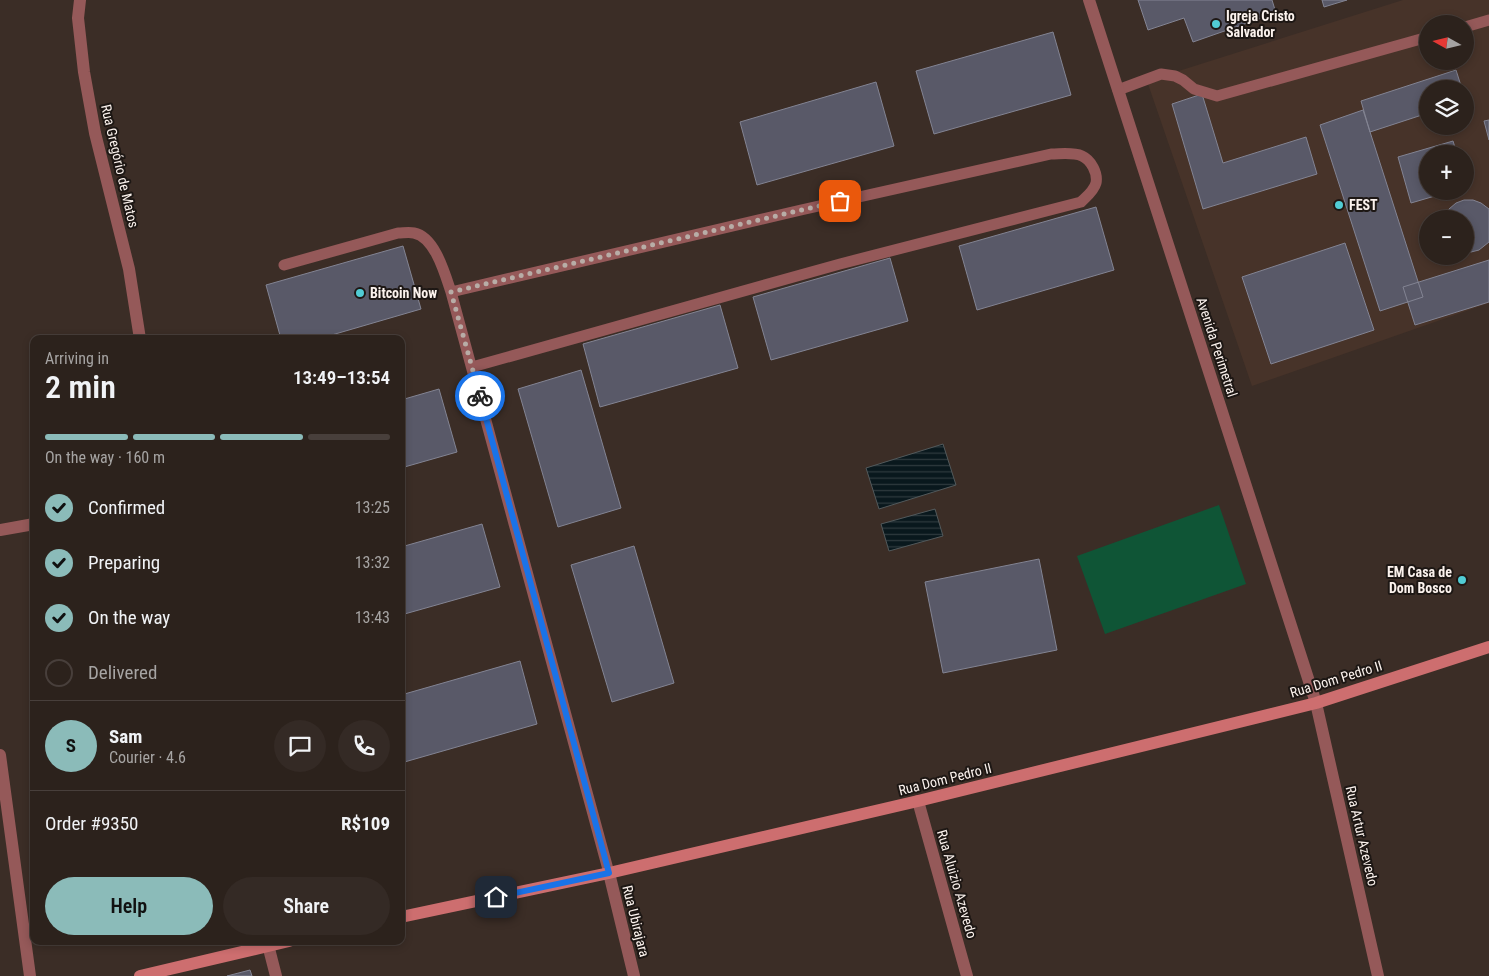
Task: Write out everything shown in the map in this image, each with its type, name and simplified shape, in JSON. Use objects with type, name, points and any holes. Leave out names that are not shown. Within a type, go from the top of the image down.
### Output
[{"type":"main road","name":"Rua Dom Pedro II","points":[[405,916],[609,873],[918,801],[1316,703],[1489,647]]},
{"type":"main road","points":[[140,976],[264,945]]},
{"type":"street","name":"Rua Gregório de Matos","points":[[80,0],[78,18],[84,72],[95,133],[130,269],[139,335]]},
{"type":"street","name":"Avenida Perimetral","points":[[1088,0],[1316,703]]},
{"type":"street","points":[[0,530],[30,525]]},
{"type":"street","name":"Rua Artur Azevedo","points":[[1316,703],[1378,976]]},
{"type":"street","points":[[0,755],[30,976]]},
{"type":"street","name":"Rua Aluizio Azevedo","points":[[918,801],[967,976]]},
{"type":"street","name":"Rua Ubirajara","points":[[609,873],[634,976]]},
{"type":"street","points":[[268,945],[276,976]]},
{"type":"lane","points":[[1474,24],[1489,20]]},
{"type":"lane","points":[[1118,90],[1161,74],[1175,76],[1194,89],[1217,96],[1419,40]]},
{"type":"lane","points":[[451,292],[1051,154],[1069,153],[1082,156],[1090,161],[1094,170],[1096,183],[1091,192],[1081,202],[840,264],[472,366]]},
{"type":"lane","points":[[284,264],[398,233],[416,233],[430,242],[451,292],[472,366],[609,873]]},
{"type":"shaded area","name":"FEST","points":[[1403,0],[1489,0],[1489,303],[1252,386],[1147,81]]},
{"type":"shaded area","points":[[943,444],[956,485],[879,509],[866,468]]},
{"type":"shaded area","points":[[935,509],[943,536],[889,551],[881,524]]},
{"type":"green space","points":[[1219,505],[1246,584],[1105,634],[1077,556]]},
{"type":"building","name":"Igreja Cristo Salvador","points":[[1138,0],[1272,0],[1276,13],[1193,42],[1184,18],[1148,30]]},
{"type":"building","points":[[1322,0],[1347,0],[1324,7]]},
{"type":"building","points":[[1053,32],[1071,95],[934,134],[916,71]]},
{"type":"building","points":[[1456,70],[1459,80],[1425,80]]},
{"type":"building","points":[[876,82],[894,146],[757,185],[740,122]]},
{"type":"building","points":[[1419,82],[1419,116],[1370,132],[1361,101]]},
{"type":"building","points":[[1202,94],[1223,163],[1306,137],[1317,174],[1203,209],[1172,104]]},
{"type":"building","points":[[1363,110],[1423,297],[1380,311],[1320,125]]},
{"type":"building","points":[[1489,120],[1489,140],[1484,121]]},
{"type":"building","points":[[1453,141],[1454,145],[1439,145]]},
{"type":"building","points":[[1419,151],[1419,200],[1421,200],[1411,203],[1398,157]]},
{"type":"building","points":[[1464,200],[1473,200],[1489,209],[1489,242],[1479,250],[1474,251],[1474,210],[1448,210],[1456,203]]},
{"type":"building","points":[[1096,207],[1114,270],[977,310],[959,246]]},
{"type":"building","points":[[1345,243],[1374,330],[1271,364],[1242,277]]},
{"type":"building","points":[[403,246],[421,309],[332,335],[280,335],[266,285]]},
{"type":"building","points":[[890,258],[908,321],[771,360],[753,297]]},
{"type":"building","points":[[1489,260],[1489,302],[1415,325],[1403,287]]},
{"type":"building","points":[[720,305],[738,368],[600,407],[583,344]]},
{"type":"building","points":[[581,370],[621,508],[558,527],[518,389]]},
{"type":"building","points":[[439,389],[457,452],[405,467],[405,399]]},
{"type":"building","points":[[482,524],[500,587],[405,614],[405,546]]},
{"type":"building","points":[[634,546],[674,683],[612,702],[571,565]]},
{"type":"building","points":[[1039,559],[1057,650],[943,673],[925,582]]},
{"type":"building","points":[[520,661],[537,724],[405,762],[405,694]]},
{"type":"building","points":[[250,970],[252,976],[227,976]]},
{"type":"way so far","points":[[480,396],[451,292],[840,201]]},
{"type":"place","name":"Igreja Cristo Salvador","points":[[1216,24]]},
{"type":"place","name":"FEST","points":[[1339,205]]},
{"type":"place","name":"Bitcoin Now","points":[[360,293]]},
{"type":"place","name":"EM Casa de Dom Bosco","points":[[1462,580]]},
{"type":"route","points":[[480,396],[609,873],[496,897]]}]
